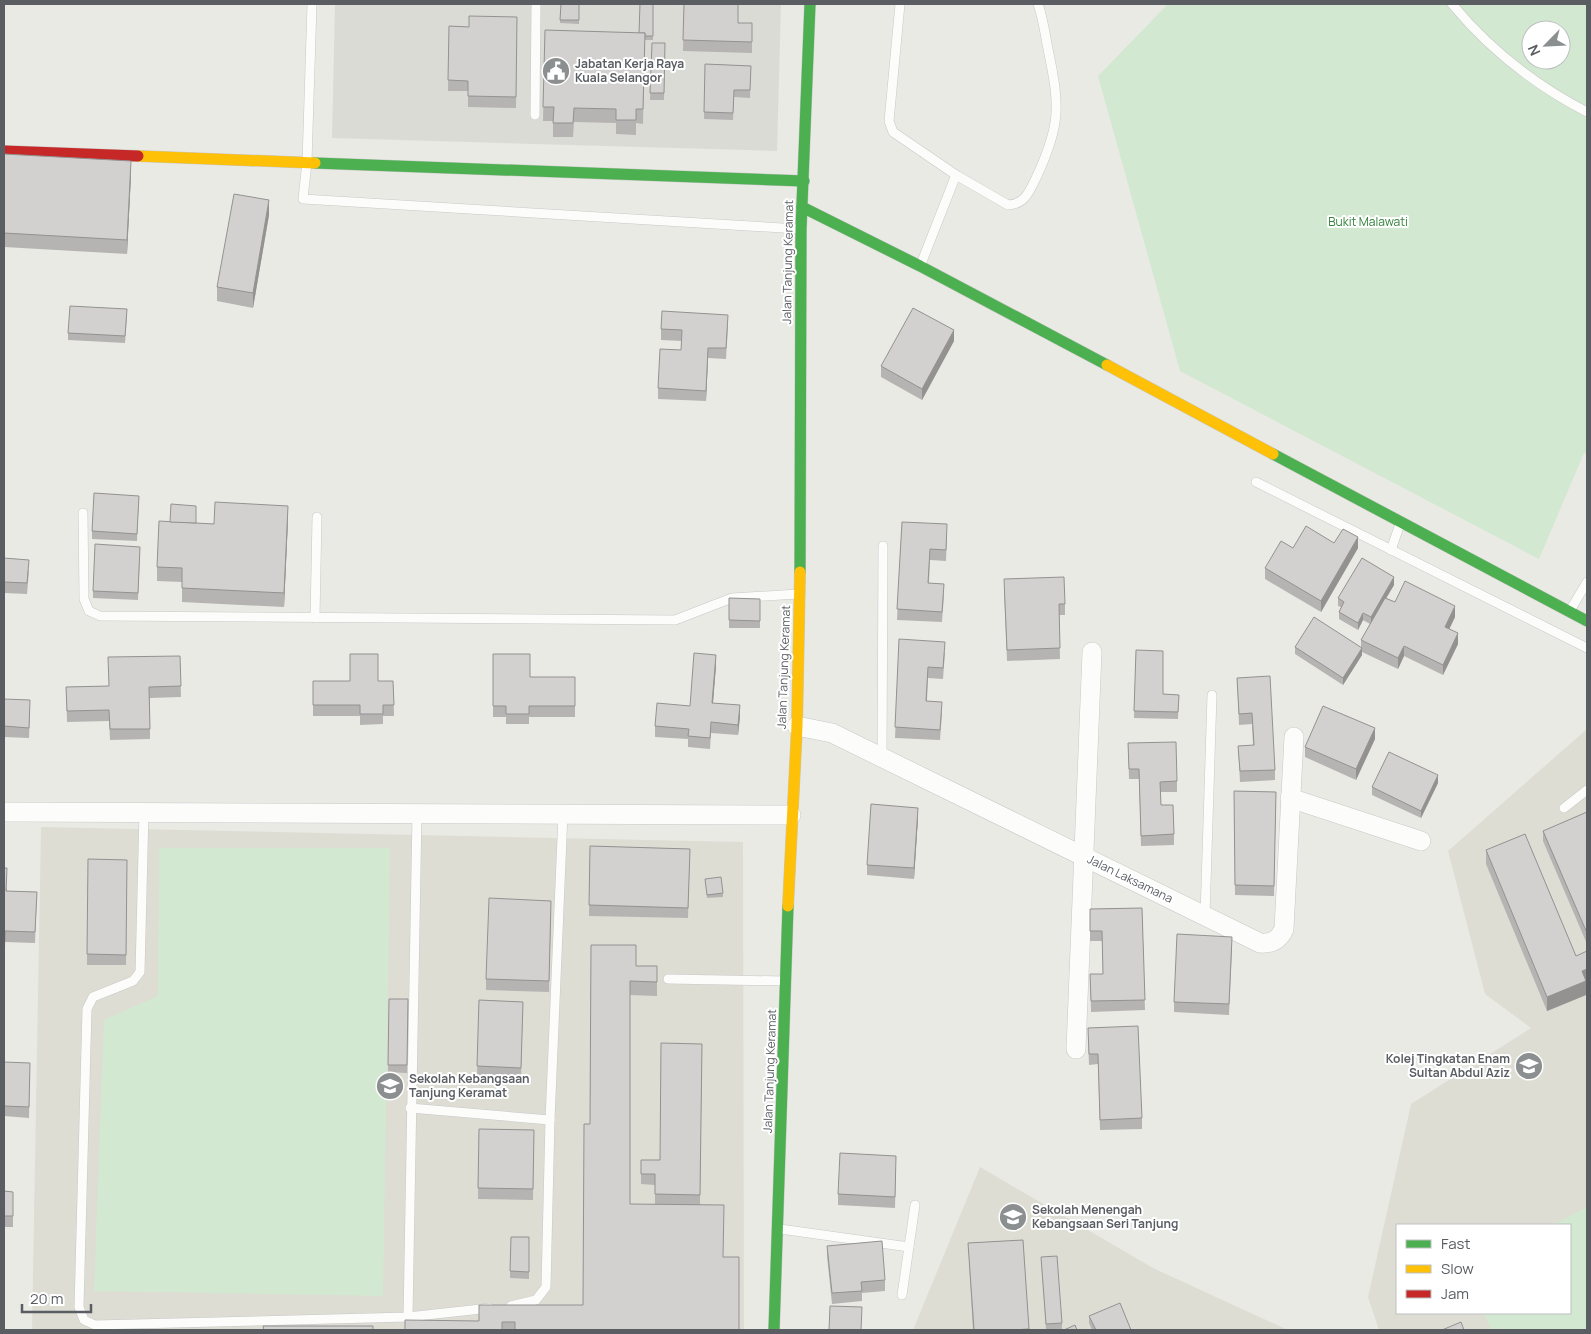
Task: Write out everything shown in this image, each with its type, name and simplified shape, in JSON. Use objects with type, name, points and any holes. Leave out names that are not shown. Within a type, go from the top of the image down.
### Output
[{"type":"street","name":"Jalan Tanjung Keramat","points":[[774,1330],[791,815],[797,726],[800,594],[801,229],[810,4]]},
{"type":"street","points":[[4,151],[804,180]]},
{"type":"street","points":[[802,207],[920,266],[1587,621]]},
{"type":"street","points":[[1076,1048],[1092,652]]},
{"type":"street","name":"Jalan Laksamana","points":[[797,726],[832,734],[1206,916],[1268,944],[1281,936],[1284,929],[1294,737]]},
{"type":"street","points":[[1290,798],[1422,841]]},
{"type":"street","points":[[4,812],[791,815]]},
{"type":"lane","points":[[312,4],[307,162],[302,198],[801,229]]},
{"type":"lane","points":[[535,115],[536,4]]},
{"type":"lane","points":[[900,4],[890,127],[897,137],[956,175],[1008,205],[1024,200],[1029,194],[1052,143],[1056,122],[1057,93],[1038,4]]},
{"type":"lane","points":[[1452,4],[1477,33],[1503,57],[1551,93],[1587,112]]},
{"type":"lane","points":[[920,266],[956,175]]},
{"type":"lane","points":[[1256,482],[1587,648]]},
{"type":"lane","points":[[83,513],[84,599],[85,605],[94,614],[315,618],[675,620],[732,598],[800,594]]},
{"type":"lane","points":[[315,618],[317,518]]},
{"type":"lane","points":[[1391,550],[1401,522]]},
{"type":"lane","points":[[882,759],[883,546]]},
{"type":"lane","points":[[1569,612],[1587,582]]},
{"type":"lane","points":[[1206,916],[1212,694]]},
{"type":"lane","points":[[1564,808],[1587,790]]},
{"type":"lane","points":[[144,812],[140,972],[133,981],[93,997],[87,1009],[80,1314],[89,1324],[95,1325],[408,1316],[516,1306],[536,1300],[541,1295],[546,1288],[550,1120],[564,814]]},
{"type":"lane","points":[[408,1316],[410,1108],[417,813]]},
{"type":"lane","points":[[668,980],[787,981]]},
{"type":"lane","points":[[410,1108],[550,1120]]},
{"type":"lane","points":[[902,1295],[915,1205]]},
{"type":"lane","points":[[778,1228],[909,1247]]},
{"type":"shaded area","name":"Jabatan Kerja Raya Kuala Selangor","points":[[335,4],[781,4],[777,151],[332,138]]},
{"type":"shaded area","name":"Kolej Tingkatan Enam Sultan Abdul Aziz","points":[[1587,729],[1587,1330],[1379,1330],[1368,1297],[1411,1104],[1531,1028],[1485,994],[1448,851]]},
{"type":"shaded area","name":"Sekolah Kebangsaan Tanjung Keramat","points":[[41,827],[743,842],[744,1330],[32,1330]]},
{"type":"shaded area","name":"Sekolah Menengah Kebangsaan Seri Tanjung","points":[[980,1167],[1153,1268],[1288,1330],[913,1330]]},
{"type":"green space","name":"Bukit Malawati","points":[[1168,4],[1587,4],[1587,454],[1584,453],[1539,559],[1180,371],[1098,76]]},
{"type":"green space","points":[[159,848],[390,848],[383,1296],[94,1291],[104,1020],[158,996]]},
{"type":"green space","points":[[1587,1207],[1587,1330],[1491,1330],[1484,1314],[1571,1314],[1571,1224],[1555,1224]]},
{"type":"building","points":[[561,4],[579,4],[579,20],[560,20]]},
{"type":"building","points":[[640,4],[653,4],[653,36],[645,36],[645,33],[639,33]]},
{"type":"building","points":[[684,4],[738,4],[738,23],[752,23],[752,42],[683,40]]},
{"type":"building","points":[[469,16],[517,17],[516,97],[468,96],[468,81],[448,80],[449,26],[469,27]]},
{"type":"building","points":[[545,30],[645,33],[643,109],[636,109],[636,120],[616,120],[616,109],[574,108],[573,123],[553,123],[554,107],[543,107]]},
{"type":"building","points":[[652,43],[665,43],[664,93],[650,93]]},
{"type":"building","points":[[705,64],[751,66],[750,90],[734,90],[733,113],[704,112]]},
{"type":"building","points":[[4,154],[131,161],[127,240],[4,233]]},
{"type":"building","points":[[234,194],[269,200],[253,293],[217,287]]},
{"type":"building","points":[[70,306],[127,309],[125,336],[68,333]]},
{"type":"building","points":[[913,308],[954,330],[922,389],[881,366]]},
{"type":"building","points":[[662,311],[728,315],[726,348],[708,348],[706,391],[658,388],[660,349],[681,350],[682,330],[661,329]]},
{"type":"building","points":[[94,493],[139,496],[137,534],[92,531]]},
{"type":"building","points":[[215,502],[288,506],[284,593],[182,588],[182,568],[157,567],[159,521],[214,524]]},
{"type":"building","points":[[171,504],[196,506],[196,523],[170,522]]},
{"type":"building","points":[[902,522],[947,524],[946,550],[930,549],[928,583],[944,584],[942,612],[897,609]]},
{"type":"building","points":[[1306,526],[1334,543],[1343,529],[1358,537],[1321,601],[1265,568],[1281,541],[1293,548]]},
{"type":"building","points":[[95,544],[140,547],[138,593],[93,591]]},
{"type":"building","points":[[4,558],[29,560],[27,583],[4,582]]},
{"type":"building","points":[[1362,558],[1394,577],[1371,617],[1363,613],[1358,623],[1339,612],[1344,602],[1338,598]]},
{"type":"building","points":[[1064,577],[1065,604],[1059,604],[1060,648],[1007,650],[1004,579]]},
{"type":"building","points":[[1405,581],[1455,606],[1445,627],[1458,633],[1443,665],[1404,646],[1398,658],[1361,640],[1385,598],[1395,602]]},
{"type":"building","points":[[729,598],[760,599],[760,621],[729,620]]},
{"type":"building","points":[[1314,617],[1362,648],[1343,678],[1295,647]]},
{"type":"building","points":[[899,639],[945,642],[943,668],[928,667],[926,701],[942,702],[940,730],[895,727]]},
{"type":"building","points":[[1136,650],[1163,651],[1163,694],[1179,695],[1178,712],[1134,711]]},
{"type":"building","points":[[694,653],[716,655],[712,703],[740,705],[738,725],[711,722],[710,738],[688,736],[689,729],[655,726],[657,703],[690,706]]},
{"type":"building","points":[[350,654],[378,654],[378,681],[393,681],[394,705],[383,705],[383,714],[360,714],[360,705],[313,705],[313,681],[350,681]]},
{"type":"building","points":[[493,654],[530,654],[530,677],[575,677],[575,706],[529,706],[529,714],[506,714],[506,706],[493,706]]},
{"type":"building","points":[[180,656],[181,686],[149,687],[150,729],[110,729],[109,710],[67,711],[66,687],[109,686],[108,657]]},
{"type":"building","points":[[1270,676],[1275,770],[1240,771],[1238,746],[1254,745],[1252,713],[1239,714],[1237,678]]},
{"type":"building","points":[[4,699],[30,700],[29,728],[4,726]]},
{"type":"building","points":[[1323,706],[1375,728],[1356,769],[1305,747]]},
{"type":"building","points":[[1176,742],[1177,781],[1160,782],[1161,805],[1173,805],[1174,834],[1141,836],[1139,769],[1129,769],[1128,743]]},
{"type":"building","points":[[1389,752],[1438,775],[1421,811],[1372,787]]},
{"type":"building","points":[[1234,791],[1276,792],[1274,886],[1235,885]]},
{"type":"building","points":[[871,804],[918,808],[914,868],[867,865]]},
{"type":"building","points":[[1587,812],[1587,933],[1543,831]]},
{"type":"building","points":[[1525,834],[1576,956],[1587,951],[1587,969],[1582,971],[1586,981],[1547,997],[1486,850]]},
{"type":"building","points":[[590,846],[690,849],[688,908],[589,905]]},
{"type":"building","points":[[88,859],[127,860],[126,955],[87,954]]},
{"type":"building","points":[[4,868],[7,868],[6,891],[37,892],[35,932],[5,931],[4,964]]},
{"type":"building","points":[[721,877],[723,893],[707,895],[705,879]]},
{"type":"building","points":[[489,898],[551,901],[549,981],[486,979]]},
{"type":"building","points":[[1142,908],[1145,1000],[1091,1001],[1090,974],[1103,974],[1102,931],[1090,931],[1090,909]]},
{"type":"building","points":[[1177,934],[1232,937],[1229,1004],[1174,1002]]},
{"type":"building","points":[[591,945],[636,945],[636,966],[657,966],[657,982],[630,981],[630,1204],[724,1205],[723,1257],[739,1257],[739,1330],[515,1330],[515,1322],[502,1322],[502,1330],[405,1330],[405,1320],[479,1321],[479,1305],[583,1305],[584,1124],[590,1124]]},
{"type":"building","points":[[389,999],[408,999],[407,1065],[388,1065]]},
{"type":"building","points":[[479,1000],[523,1002],[521,1068],[477,1066]]},
{"type":"building","points":[[1138,1026],[1142,1118],[1100,1120],[1098,1054],[1089,1054],[1088,1028]]},
{"type":"building","points":[[661,1043],[702,1044],[700,1195],[655,1194],[655,1174],[641,1174],[641,1160],[660,1160]]},
{"type":"building","points":[[4,1062],[30,1063],[29,1107],[4,1106]]},
{"type":"building","points":[[479,1129],[534,1130],[533,1189],[478,1188]]},
{"type":"building","points":[[840,1153],[896,1156],[895,1197],[838,1194]]},
{"type":"building","points":[[4,1191],[13,1192],[13,1216],[4,1216]]},
{"type":"building","points":[[511,1237],[529,1237],[529,1272],[510,1271]]},
{"type":"building","points":[[1023,1240],[1029,1329],[974,1330],[968,1243]]},
{"type":"building","points":[[882,1241],[885,1280],[861,1282],[862,1291],[832,1293],[827,1246]]},
{"type":"building","points":[[1057,1256],[1062,1323],[1046,1324],[1041,1257]]},
{"type":"building","points":[[1120,1303],[1131,1330],[1096,1330],[1089,1316]]},
{"type":"building","points":[[830,1306],[862,1307],[861,1330],[829,1330]]},
{"type":"building","points":[[1461,1322],[1464,1330],[1442,1330]]},
{"type":"building","points":[[1075,1325],[1077,1330],[1064,1330]]},
{"type":"building","points":[[263,1326],[373,1326],[373,1330],[264,1330]]},
{"type":"traffic: fast","points":[[800,572],[801,229],[810,4]]},
{"type":"traffic: fast","points":[[315,163],[804,181]]},
{"type":"traffic: fast","points":[[802,207],[920,266],[1107,365]]},
{"type":"traffic: fast","points":[[1273,454],[1587,621]]},
{"type":"traffic: fast","points":[[774,1330],[788,906]]},
{"type":"traffic: slow","points":[[138,156],[315,163]]},
{"type":"traffic: slow","points":[[1107,365],[1273,454]]},
{"type":"traffic: slow","points":[[788,906],[797,726],[800,572]]},
{"type":"traffic: jam","points":[[4,151],[138,156]]},
{"type":"place","name":"Jabatan Kerja Raya Kuala Selangor","points":[[556,71]]},
{"type":"place","name":"Kolej Tingkatan Enam Sultan Abdul Aziz","points":[[1529,1066]]},
{"type":"place","name":"Sekolah Kebangsaan Tanjung Keramat","points":[[390,1086]]},
{"type":"place","name":"Sekolah Menengah Kebangsaan Seri Tanjung","points":[[1013,1217]]}]
